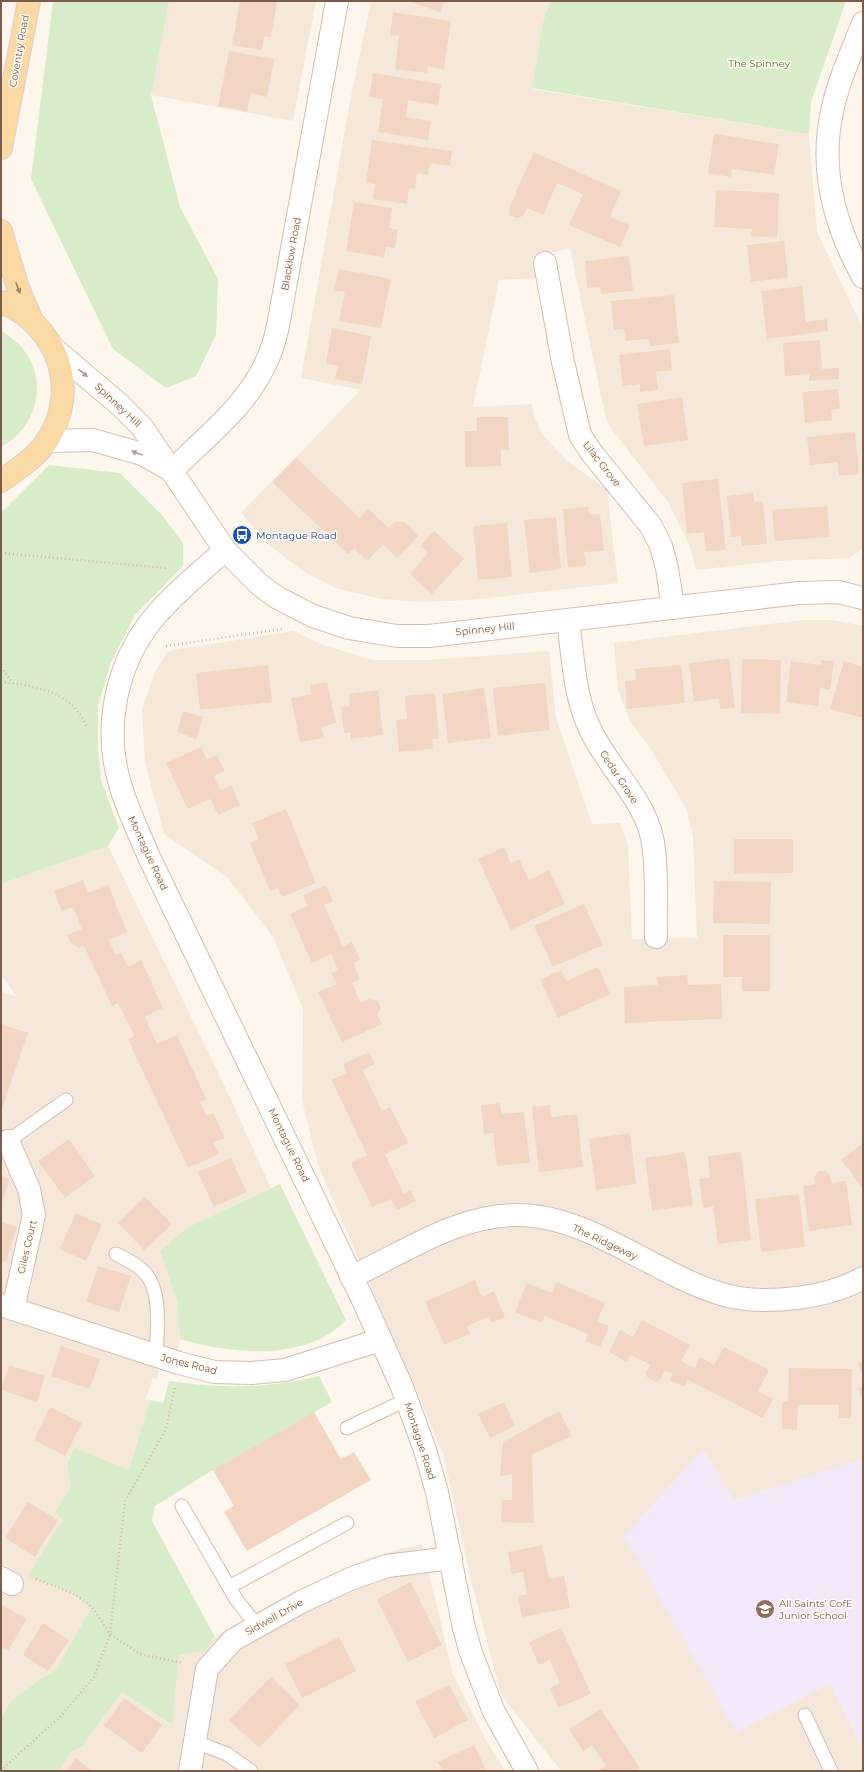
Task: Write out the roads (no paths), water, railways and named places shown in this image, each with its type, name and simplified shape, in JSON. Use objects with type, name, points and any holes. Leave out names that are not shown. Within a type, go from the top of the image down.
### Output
[{"type":"main road","name":"Coventry Road","points":[[1,148],[28,1]]},
{"type":"main road","points":[[1,231],[16,283],[31,319]]},
{"type":"main road","points":[[1,302],[13,307],[31,319],[44,332],[53,348],[60,369],[62,396],[60,412],[47,442],[34,457],[5,477]]},
{"type":"street","name":"Blacklow Road","points":[[172,471],[232,414],[243,401],[268,358],[275,337],[284,293],[337,1]]},
{"type":"street","points":[[863,22],[842,78],[832,110],[826,158],[830,188],[838,218],[846,242],[863,277]]},
{"type":"street","name":"Lilac Grove","points":[[545,263],[563,362],[580,435],[591,452],[650,526],[660,546],[667,568],[673,608]]},
{"type":"street","name":"Spinney Hill","points":[[53,348],[120,405],[142,427],[225,550],[248,574],[278,598],[313,616],[349,628],[397,636],[429,636],[820,592],[838,592],[863,598]]},
{"type":"street","name":"Spinney Hill","points":[[47,442],[93,440],[142,454],[172,471]]},
{"type":"street","name":"Montague Road","points":[[225,550],[153,619],[132,651],[125,666],[112,719],[114,762],[132,817],[149,857],[324,1217],[363,1300],[406,1400],[425,1450],[436,1492],[451,1558],[464,1628],[473,1659],[494,1712],[527,1771]]},
{"type":"street","name":"Cedar Grove","points":[[568,620],[579,699],[585,718],[596,741],[633,796],[652,837],[656,937]]},
{"type":"street","name":"Giles Court","points":[[7,1307],[34,1215],[29,1189],[8,1141]]},
{"type":"street","name":"The Ridgeway","points":[[351,1277],[442,1232],[473,1221],[516,1215],[557,1221],[580,1229],[666,1271],[720,1294],[779,1300],[831,1292],[863,1278]]},
{"type":"street","name":"Jones Road","points":[[7,1307],[156,1356],[214,1372],[285,1370],[380,1340]]},
{"type":"street","name":"Sidwell Drive","points":[[196,1742],[207,1669],[234,1640],[301,1602],[350,1579],[387,1566],[451,1558]]},
{"type":"street","points":[[190,1771],[196,1742]]},
{"type":"lane","points":[[8,1141],[66,1100]]},
{"type":"lane","points":[[116,1254],[143,1270],[152,1283],[157,1309],[156,1356]]},
{"type":"lane","points":[[347,1428],[406,1400]]},
{"type":"lane","points":[[182,1506],[236,1599],[257,1626]]},
{"type":"lane","points":[[229,1587],[347,1523]]},
{"type":"lane","points":[[805,1715],[831,1771]]},
{"type":"lane","points":[[196,1742],[227,1754],[251,1771]]},
{"type":"place","name":"Montague Road","points":[[242,535]]},
{"type":"place","name":"All Saints' CofE Junior School","points":[[765,1609]]},
{"type":"park label","name":"The Spinney","points":[[759,63]]}]
